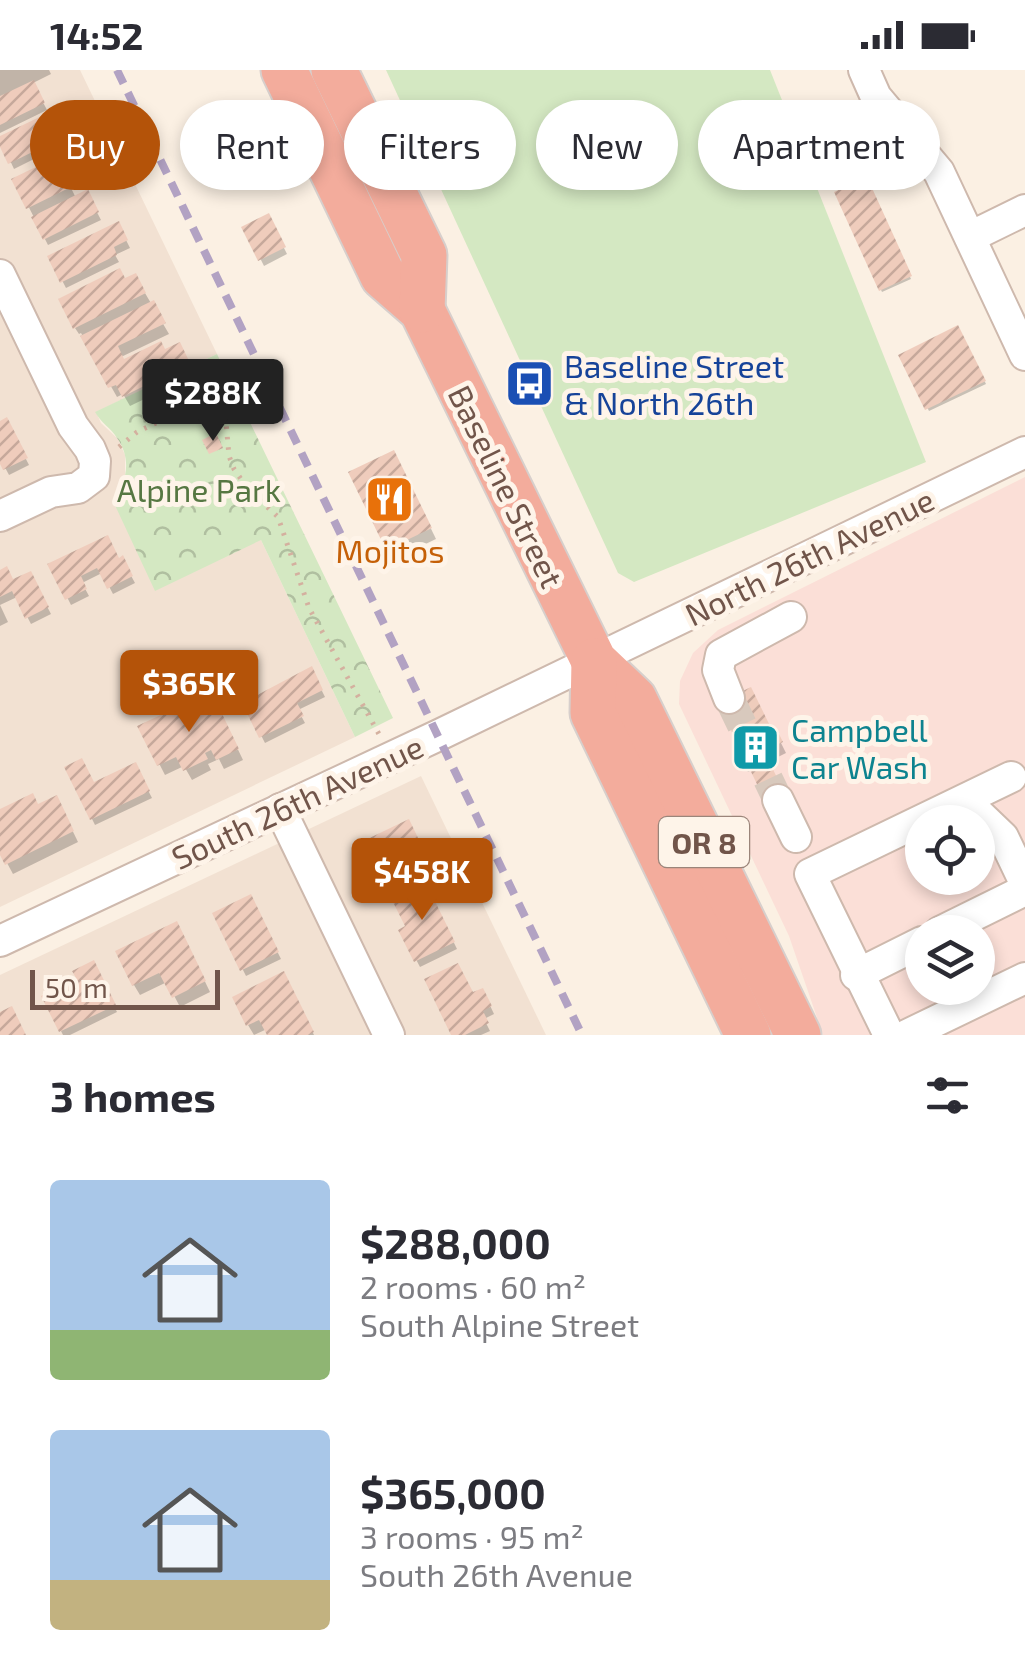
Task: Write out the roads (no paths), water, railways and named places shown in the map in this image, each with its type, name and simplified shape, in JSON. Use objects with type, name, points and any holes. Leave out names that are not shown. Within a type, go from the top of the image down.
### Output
[{"type":"highway","name":"Baseline Street","points":[[284,70],[383,276],[422,310],[594,661],[634,698],[798,1035]]},
{"type":"highway","name":"Baseline Street","points":[[334,70],[424,256],[422,310]]},
{"type":"highway","name":"Baseline Street","points":[[594,661],[593,713],[748,1035]]},
{"type":"street","points":[[864,70],[876,98],[939,172],[1025,355]]},
{"type":"street","points":[[970,237],[1025,210]]},
{"type":"street","points":[[0,275],[94,468],[78,488],[51,492],[0,516]]},
{"type":"street","name":"North 26th Avenue","points":[[594,661],[1025,452]]},
{"type":"street","points":[[729,698],[718,670],[721,656],[791,617]]},
{"type":"street","name":"South 26th Avenue","points":[[0,941],[594,661]]},
{"type":"street","points":[[889,1035],[856,975],[810,874],[1012,777]]},
{"type":"street","points":[[778,800],[796,837]]},
{"type":"street","points":[[280,809],[389,1035]]},
{"type":"street","points":[[972,915],[1025,887],[1003,837],[995,829]]},
{"type":"street","points":[[821,869],[856,867],[905,842]]},
{"type":"street","points":[[856,975],[905,950]]},
{"type":"street","points":[[907,1035],[1025,978]]},
{"type":"tunnel","points":[[729,698],[778,800]]},
{"type":"railway","points":[[117,70],[582,1035]]},
{"type":"place","name":"Baseline Street & North 26th","points":[[529,383]]},
{"type":"place","name":"Mojitos","points":[[390,500]]},
{"type":"place","name":"Campbell Car Wash","points":[[756,747]]},
{"type":"park label","name":"Alpine Park","points":[[199,489]]}]
